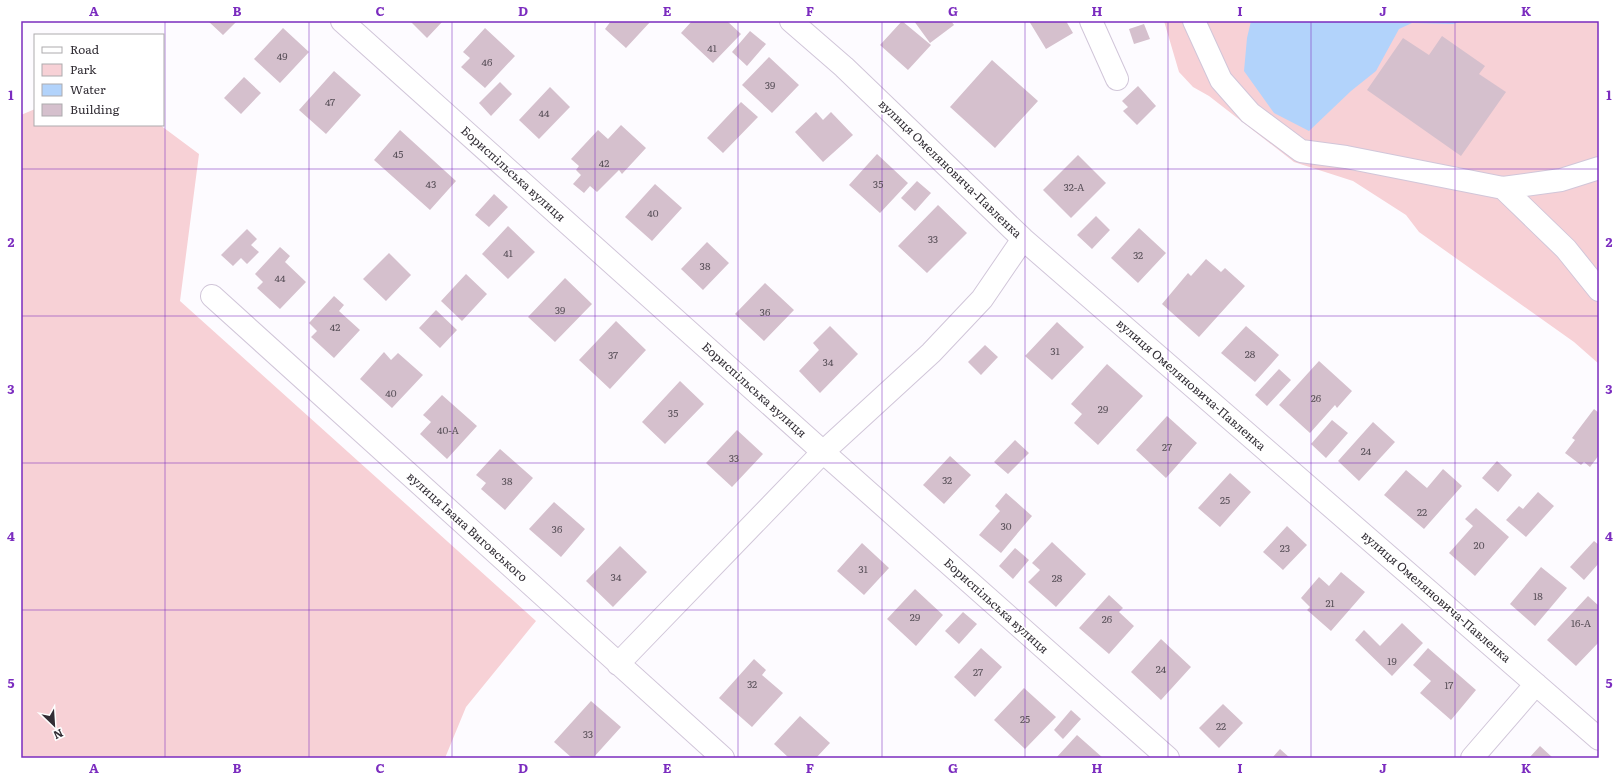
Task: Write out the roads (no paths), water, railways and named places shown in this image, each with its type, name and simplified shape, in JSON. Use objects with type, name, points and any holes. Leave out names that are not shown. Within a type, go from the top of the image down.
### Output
[{"type":"street","name":"Бориспільська вулиця","points":[[342,21],[823,452],[1168,758]]},
{"type":"street","name":"вулиця Омеляновича-Павленка","points":[[791,21],[844,67],[1023,239],[1599,739]]},
{"type":"street","points":[[1091,21],[1118,79]]},
{"type":"street","points":[[1194,21],[1221,80],[1250,113],[1301,150],[1346,157],[1502,188],[1561,180],[1599,168]]},
{"type":"street","points":[[1502,188],[1566,249],[1599,290]]},
{"type":"street","points":[[618,664],[823,452],[931,353],[982,299],[1023,239]]},
{"type":"street","name":"вулиця Івана Виговського","points":[[212,296],[722,758]]},
{"type":"street","points":[[1472,758],[1536,684]]},
{"type":"water","points":[[1251,21],[1465,21],[1453,24],[1412,23],[1399,29],[1376,71],[1351,91],[1309,131],[1274,113],[1244,71],[1247,38]]}]
